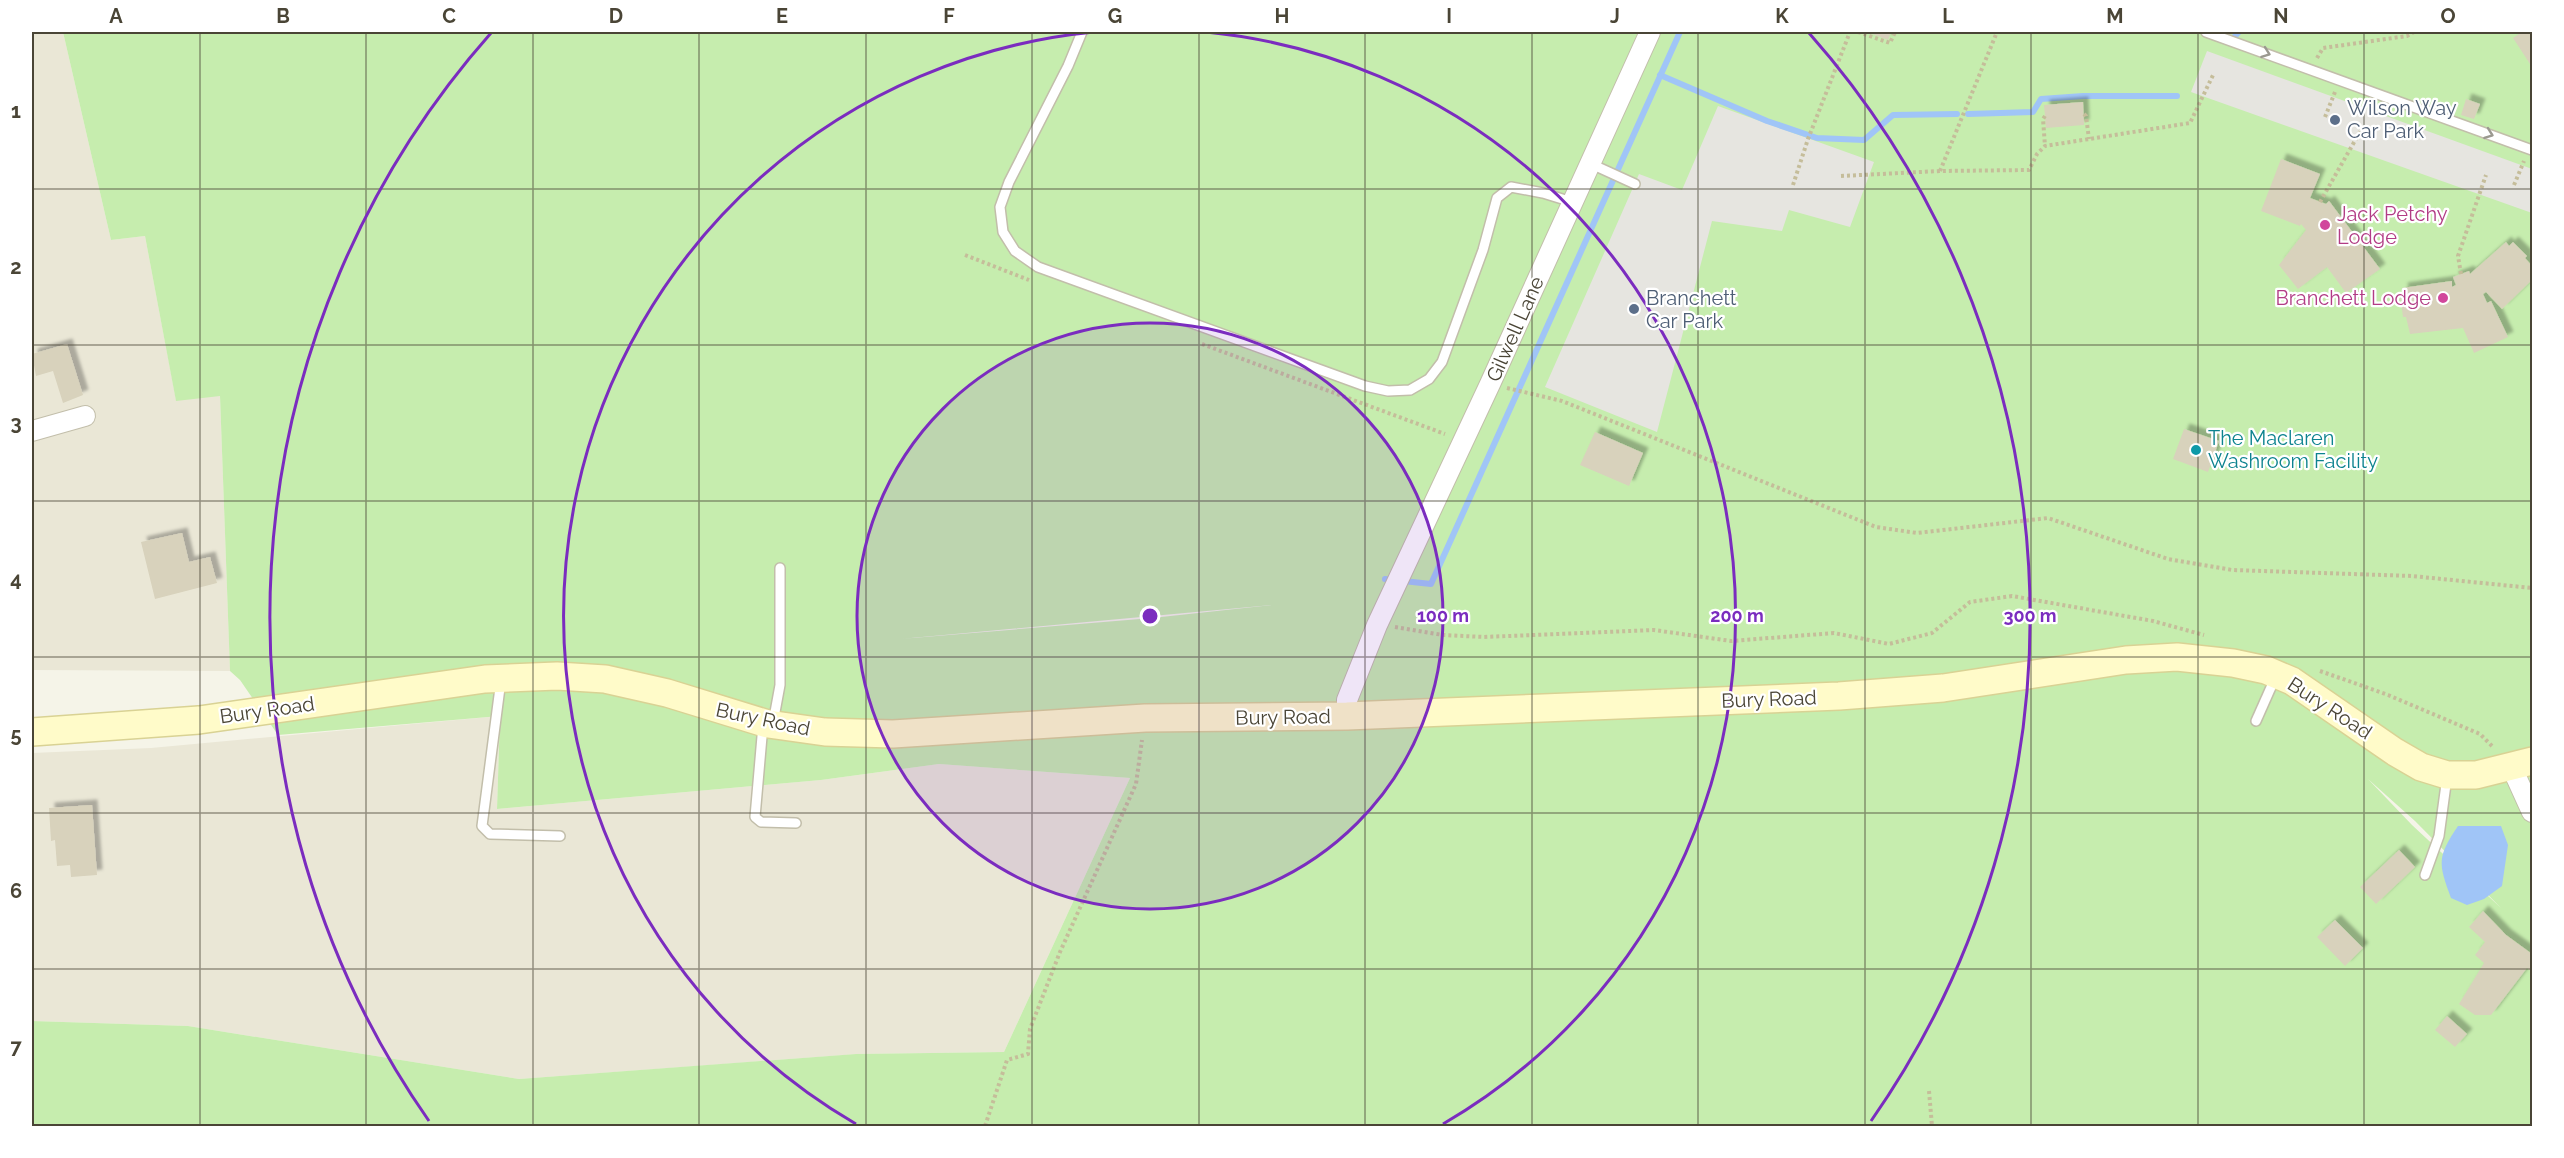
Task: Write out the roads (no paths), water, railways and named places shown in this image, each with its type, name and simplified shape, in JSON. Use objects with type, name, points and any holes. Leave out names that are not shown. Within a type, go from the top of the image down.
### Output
[{"type":"street","name":"Gilwell Lane","points":[[1347,716],[1347,700],[1377,625],[1650,32]]},
{"type":"street","points":[[32,430],[85,416]]},
{"type":"street","name":"Bury Road","points":[[32,732],[199,720],[501,678],[557,676],[604,679],[666,693],[768,724],[825,732],[893,735],[1145,718],[1347,716],[1839,696],[1943,688],[2153,657],[2211,660],[2277,674],[2313,694],[2395,752],[2421,767],[2447,775],[2476,775],[2522,765]]},
{"type":"street","points":[[2522,765],[2532,812]]},
{"type":"lane","points":[[1082,32],[1068,66],[1009,182],[1000,207],[1003,232],[1015,251],[1038,267],[1365,386],[1388,391],[1410,390],[1429,379],[1442,362],[1483,250],[1497,198],[1511,187],[1543,193],[1572,202]]},
{"type":"lane","points":[[2210,32],[2530,149]]},
{"type":"lane","points":[[1590,163],[1635,184]]},
{"type":"lane","points":[[780,568],[780,685],[768,724],[754,817],[761,822],[796,823]]},
{"type":"lane","points":[[2256,721],[2277,674]]},
{"type":"lane","points":[[501,678],[482,826],[490,834],[560,836]]},
{"type":"lane","points":[[2425,875],[2439,836],[2447,775]]},
{"type":"water","points":[[2458,826],[2501,826],[2508,845],[2502,886],[2484,899],[2467,905],[2451,898],[2442,868],[2446,845]]},
{"type":"waterway","points":[[1385,579],[1431,584],[1680,32]]},
{"type":"waterway","points":[[2235,36],[2239,32]]},
{"type":"waterway","points":[[1660,75],[1767,121],[1817,138],[1864,140],[1893,115],[1957,114]]},
{"type":"waterway","points":[[1968,114],[2033,112],[2041,99],[2083,96],[2177,96]]},
{"type":"place","name":"Wilson Way Car Park","points":[[2335,120]]},
{"type":"place","name":"Jack Petchy Lodge","points":[[2325,225]]},
{"type":"place","name":"Branchett Lodge","points":[[2443,298]]},
{"type":"place","name":"Branchett Car Park","points":[[1634,309]]},
{"type":"place","name":"The Maclaren Washroom Facility","points":[[2196,450]]}]
